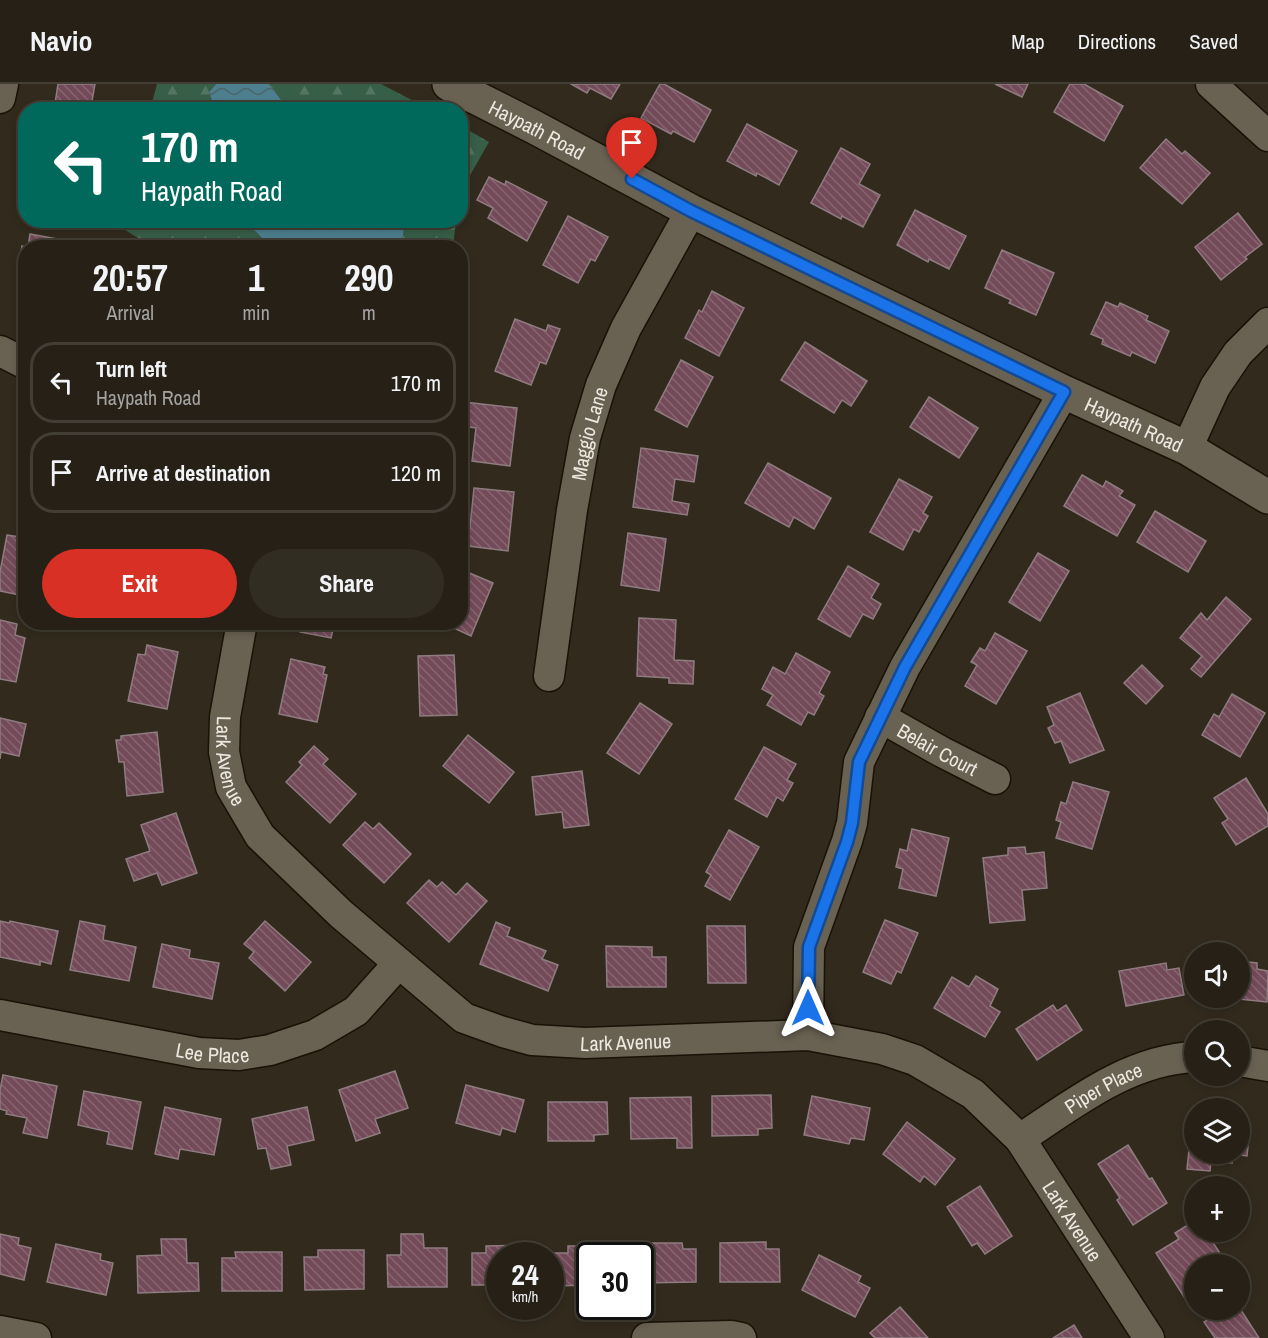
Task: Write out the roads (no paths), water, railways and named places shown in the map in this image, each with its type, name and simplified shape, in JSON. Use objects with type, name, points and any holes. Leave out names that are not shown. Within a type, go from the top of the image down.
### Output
[{"type":"street","points":[[0,98],[3,84]]},
{"type":"street","name":"Haypath Road","points":[[449,84],[691,211],[1064,392],[1187,448],[1268,497]]},
{"type":"street","points":[[1211,84],[1268,136]]},
{"type":"street","name":"Maggio Lane","points":[[549,676],[585,438],[601,385],[626,328],[691,211]]},
{"type":"street","points":[[1187,448],[1215,387],[1238,353],[1268,322]]},
{"type":"street","points":[[0,351],[18,360]]},
{"type":"street","points":[[808,1035],[809,947],[847,842],[852,823],[859,762],[905,667],[1064,392]]},
{"type":"street","name":"Lark Avenue","points":[[241,630],[225,717],[224,752],[231,787],[260,836],[341,914],[464,1018],[532,1040],[585,1043],[808,1035],[882,1049],[915,1060],[973,1094],[1020,1139],[1149,1338]]},
{"type":"street","name":"Belair Court","points":[[880,717],[995,779]]},
{"type":"street","name":"Lee Place","points":[[0,1015],[199,1053],[239,1055],[270,1050],[315,1035],[356,1011],[398,964]]},
{"type":"street","name":"Piper Place","points":[[1020,1139],[1105,1083],[1154,1063],[1184,1058]]},
{"type":"street","points":[[1250,1063],[1268,1066]]},
{"type":"street","points":[[0,1331],[36,1338]]},
{"type":"street","points":[[647,1338],[731,1336],[741,1338]]},
{"type":"water","points":[[216,84],[269,84],[283,102],[213,102],[209,92]]},
{"type":"water","points":[[252,228],[404,228],[402,240],[264,240]]}]
